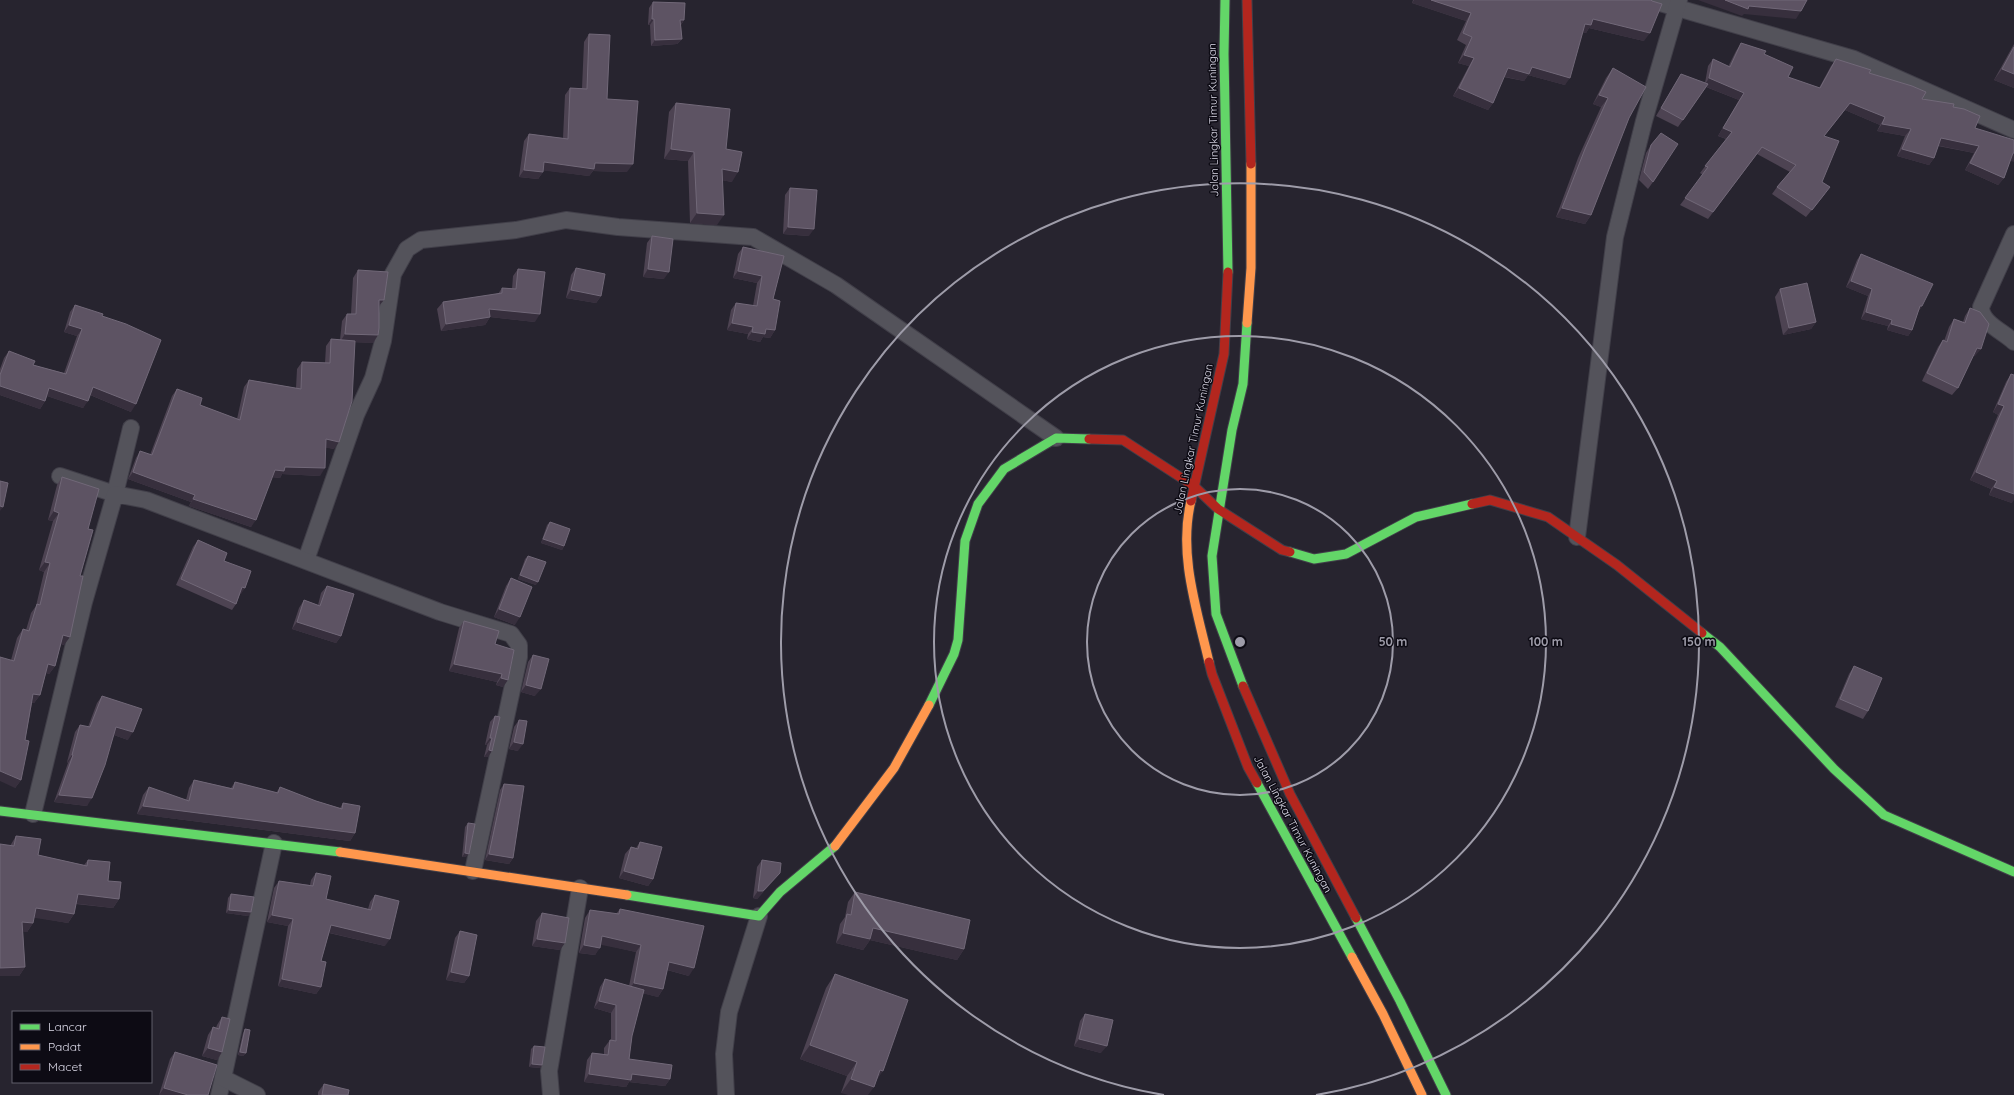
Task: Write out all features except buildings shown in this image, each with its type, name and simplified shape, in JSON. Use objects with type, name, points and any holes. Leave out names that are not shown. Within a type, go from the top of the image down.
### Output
[{"type":"street","name":"Jalan Lingkar Timur Kuningan","points":[[1225,0],[1224,54],[1228,273],[1224,354],[1188,512],[1186,538],[1190,580],[1212,674],[1248,767],[1383,1014],[1422,1095]]},
{"type":"street","name":"Jalan Lingkar Timur Kuningan","points":[[1247,0],[1251,128],[1251,268],[1243,384],[1232,430],[1218,509],[1212,556],[1214,597],[1221,631],[1248,698],[1290,794],[1400,1001],[1446,1095]]},
{"type":"street","points":[[1650,0],[1679,4],[1854,59],[2014,130]]},
{"type":"street","points":[[1577,537],[1615,237],[1644,121],[1679,4]]},
{"type":"street","points":[[306,560],[356,415],[373,378],[383,341],[393,274],[407,249],[420,240],[516,230],[566,220],[618,227],[753,237],[836,285],[1056,438]]},
{"type":"street","points":[[2014,234],[1980,307],[1980,312],[1991,324],[2014,342]]},
{"type":"street","points":[[33,814],[84,602],[115,494],[131,428]]},
{"type":"street","points":[[726,1095],[724,1054],[729,1012],[759,916],[780,892],[834,848],[894,768],[939,687],[954,654],[958,640],[965,541],[978,504],[1004,469],[1056,438],[1123,440],[1194,486],[1218,509],[1282,550],[1314,559],[1346,554],[1416,517],[1490,500],[1548,517],[1617,565],[1720,647],[1829,763],[1884,815],[2014,872]]},
{"type":"street","points":[[60,476],[115,494],[146,500],[440,612],[512,634],[519,645],[519,657],[473,871]]},
{"type":"street","points":[[0,812],[33,814],[274,843],[473,871],[759,916]]},
{"type":"street","points":[[219,1095],[274,843]]},
{"type":"street","points":[[551,1095],[549,1071],[580,888]]},
{"type":"street","points":[[223,1078],[257,1095]]},
{"type":"traffic: fast","points":[[1225,0],[1224,54],[1228,272]]},
{"type":"traffic: fast","points":[[1243,686],[1216,614],[1212,556],[1232,430],[1243,384],[1247,323]]},
{"type":"traffic: fast","points":[[929,705],[954,654],[958,640],[965,541],[978,504],[1004,469],[1056,438],[1089,439]]},
{"type":"traffic: fast","points":[[1290,552],[1314,559],[1346,554],[1416,517],[1472,504]]},
{"type":"traffic: fast","points":[[1702,633],[1720,647],[1834,769],[1884,815],[2014,872]]},
{"type":"traffic: fast","points":[[1257,783],[1352,957]]},
{"type":"traffic: fast","points":[[0,811],[340,852]]},
{"type":"traffic: fast","points":[[627,895],[759,916],[780,892],[835,846]]},
{"type":"traffic: fast","points":[[1356,918],[1400,1001],[1446,1095]]},
{"type":"traffic: slow","points":[[1247,323],[1251,268],[1251,164]]},
{"type":"traffic: slow","points":[[1191,501],[1187,541],[1188,562],[1195,602],[1209,662]]},
{"type":"traffic: slow","points":[[835,846],[894,768],[929,705]]},
{"type":"traffic: slow","points":[[340,852],[627,895]]},
{"type":"traffic: slow","points":[[1352,957],[1383,1014],[1422,1095]]},
{"type":"traffic: jam","points":[[1247,0],[1251,164]]},
{"type":"traffic: jam","points":[[1191,501],[1224,354],[1228,272]]},
{"type":"traffic: jam","points":[[1089,439],[1123,440],[1194,486],[1218,509],[1282,550],[1290,552]]},
{"type":"traffic: jam","points":[[1472,504],[1490,500],[1548,517],[1617,565],[1702,633]]},
{"type":"traffic: jam","points":[[1209,662],[1212,674],[1248,767],[1257,783]]},
{"type":"traffic: jam","points":[[1243,686],[1290,794],[1356,918]]}]
